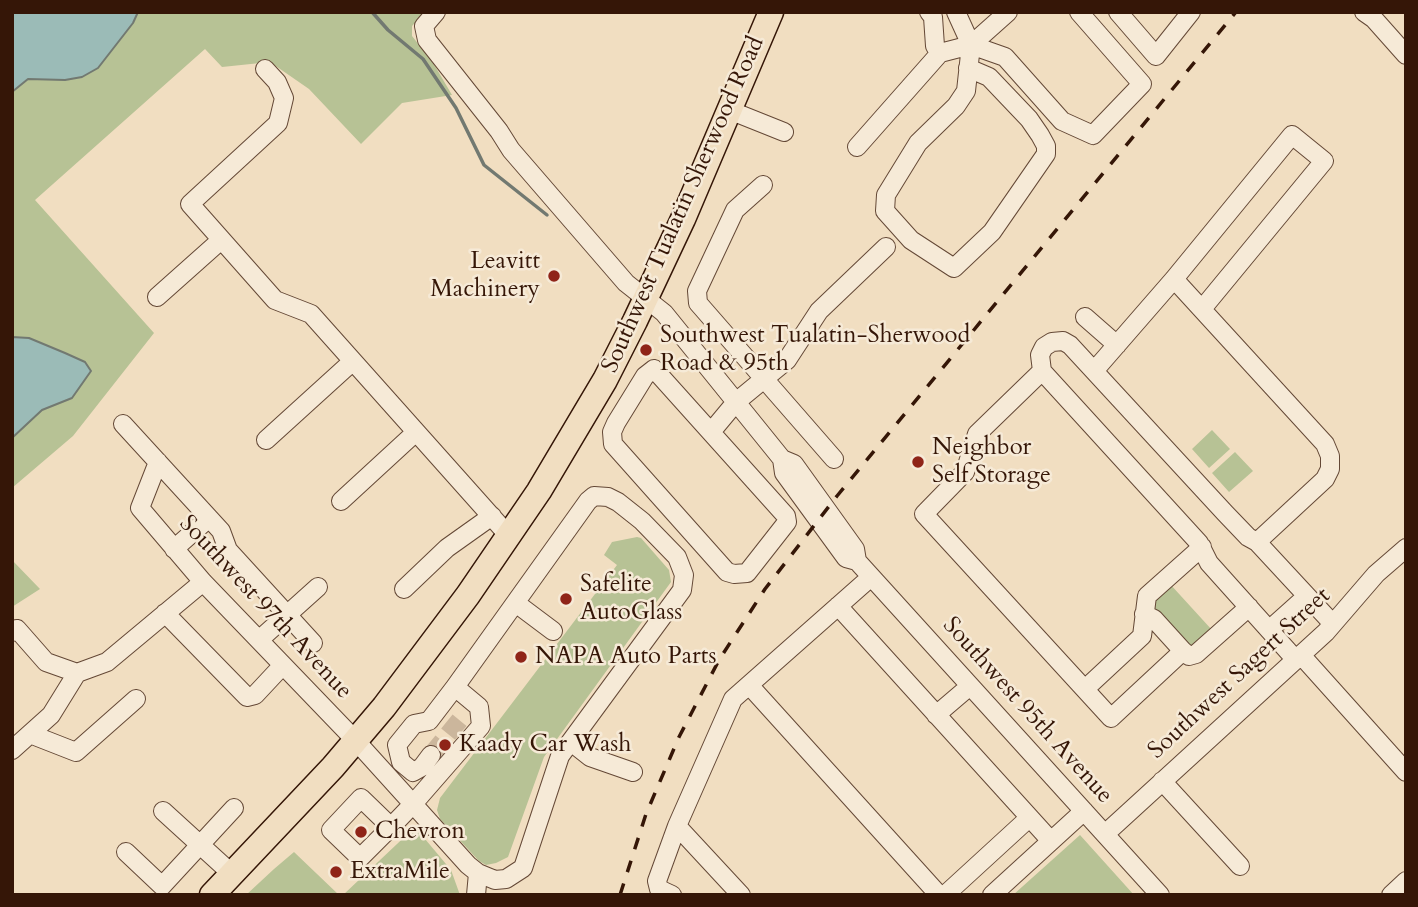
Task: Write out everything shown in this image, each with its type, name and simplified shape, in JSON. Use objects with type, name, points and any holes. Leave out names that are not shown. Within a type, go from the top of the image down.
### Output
[{"type":"highway","name":"Southwest Tualatin Sherwood Road","points":[[212,895],[356,741],[441,632],[509,536],[581,421],[646,298],[771,12]]},
{"type":"street","name":"Southwest 95th Avenue","points":[[436,12],[424,26],[427,40],[511,150],[626,284],[664,313],[782,459],[784,473],[846,558],[857,561],[1160,895]]},
{"type":"street","points":[[929,12],[933,17],[935,46],[940,53]]},
{"type":"street","points":[[956,12],[971,45],[968,68],[966,91],[956,106],[918,143],[886,195],[885,211],[911,240],[954,268],[992,232],[1046,154],[1040,135],[1029,119],[989,77],[968,68]]},
{"type":"street","points":[[858,147],[940,53],[971,45],[1009,12]]},
{"type":"street","points":[[971,45],[1005,57],[1062,121],[1093,135],[1142,84],[1079,12]]},
{"type":"street","points":[[1118,12],[1156,56],[1191,12]]},
{"type":"street","points":[[1364,12],[1374,19],[1406,55]]},
{"type":"street","points":[[265,69],[277,82],[284,98],[278,123],[190,204],[275,300],[311,314],[509,536]]},
{"type":"street","points":[[729,110],[784,132]]},
{"type":"street","points":[[1094,371],[1174,279],[1292,135],[1324,161],[1202,309]]},
{"type":"street","points":[[764,185],[735,210],[697,291],[698,303],[834,459]]},
{"type":"street","points":[[158,297],[221,240]]},
{"type":"street","points":[[711,432],[736,402],[787,360],[819,312],[886,247]]},
{"type":"street","points":[[1174,279],[1325,444],[1330,456],[1330,469],[1325,479],[1257,542]]},
{"type":"street","points":[[1086,317],[1117,345]]},
{"type":"street","points":[[1333,624],[1257,542],[1248,537],[1070,345],[1063,341],[1052,342],[1044,347],[1040,355],[1042,371],[1202,547],[1209,563],[1269,630],[1298,657],[1406,772]]},
{"type":"street","points":[[266,440],[353,361]]},
{"type":"street","points":[[654,369],[711,432],[786,516],[787,522],[747,573],[741,575],[727,572],[613,444],[612,438],[616,423],[645,376],[654,369]]},
{"type":"street","points":[[1042,371],[977,434],[965,471],[925,514],[1111,718],[1183,651]]},
{"type":"street","points":[[123,424],[221,531],[228,551],[313,643]]},
{"type":"street","points":[[341,502],[416,432]]},
{"type":"street","name":"Southwest 97th Avenue","points":[[158,463],[140,509],[203,582],[413,804],[508,895]]},
{"type":"street","points":[[455,687],[468,709],[479,707],[481,726],[431,765],[413,772],[401,762],[397,745],[414,724],[429,721],[594,496],[608,497],[635,514],[677,557],[684,583],[678,597],[560,756],[523,868],[514,876],[487,876],[476,895]]},
{"type":"street","points":[[404,589],[447,548],[492,516]]},
{"type":"street","points":[[174,549],[209,518]]},
{"type":"street","points":[[1085,689],[1142,636],[1147,596],[1202,547]]},
{"type":"street","name":"Southwest Sagert Street","points":[[1105,834],[1333,624],[1376,574],[1406,548]]},
{"type":"street","points":[[672,895],[659,889],[657,881],[677,826],[733,699],[871,577]]},
{"type":"street","points":[[12,750],[51,715],[77,673],[107,662],[203,582]]},
{"type":"street","points":[[259,640],[318,587]]},
{"type":"street","points":[[1269,630],[1307,596]]},
{"type":"street","points":[[517,604],[553,631]]},
{"type":"street","points":[[838,606],[1051,841]]},
{"type":"street","points":[[1144,614],[1154,619],[1189,656],[1196,654],[1249,607]]},
{"type":"street","points":[[165,613],[247,697],[255,695],[284,666]]},
{"type":"street","points":[[12,632],[17,629],[46,662],[77,673]]},
{"type":"street","points":[[749,685],[942,895],[1029,818]]},
{"type":"street","points":[[936,715],[970,686]]},
{"type":"street","points":[[30,734],[76,752],[136,699]]},
{"type":"street","points":[[570,742],[590,757],[633,772]]},
{"type":"street","points":[[391,827],[413,804],[431,765]]},
{"type":"street","points":[[1162,782],[1240,866]]},
{"type":"street","points":[[126,852],[162,886],[234,808]]},
{"type":"street","points":[[163,811],[231,873]]},
{"type":"street","points":[[992,895],[1084,811]]},
{"type":"street","points":[[677,826],[741,895]]},
{"type":"street","points":[[1391,895],[1406,881]]},
{"type":"green space","points":[[12,12],[425,12],[412,26],[412,36],[432,61],[452,95],[402,103],[361,144],[309,89],[270,62],[222,67],[205,49],[35,200],[154,333],[73,436],[12,488]]},
{"type":"green space","points":[[1212,430],[1230,449],[1209,468],[1192,449]]},
{"type":"green space","points":[[1235,452],[1253,471],[1229,492],[1212,473]]},
{"type":"green space","points":[[641,538],[669,570],[671,582],[544,757],[508,857],[486,865],[479,861],[440,819],[437,810],[440,798],[617,565],[604,555],[612,542]]},
{"type":"green space","points":[[12,560],[40,589],[12,607]]},
{"type":"green space","points":[[1170,584],[1212,630],[1190,650],[1150,605]]},
{"type":"green space","points":[[415,827],[451,870],[460,895],[343,895]]},
{"type":"green space","points":[[1080,835],[1134,895],[1013,895]]},
{"type":"green space","points":[[294,852],[339,895],[246,895],[274,869]]},
{"type":"water","points":[[12,12],[138,12],[133,23],[98,68],[82,77],[65,80],[28,79],[12,92]]},
{"type":"water","points":[[12,337],[29,338],[65,353],[85,362],[91,371],[72,398],[42,410],[12,438]]},
{"type":"waterway","points":[[372,12],[388,30],[423,59],[456,108],[484,165],[547,215]]},
{"type":"tunnel","points":[[431,755],[463,716]]},
{"type":"railway","points":[[620,895],[646,814],[679,737],[719,660],[765,589],[837,496],[1236,12]]},
{"type":"place","name":"Leavitt Machinery","points":[[554,276]]},
{"type":"place","name":"Southwest Tualatin-Sherwood Road & 95th","points":[[646,350]]},
{"type":"place","name":"Neighbor Self Storage","points":[[918,462]]},
{"type":"place","name":"Safelite AutoGlass","points":[[566,599]]},
{"type":"place","name":"NAPA Auto Parts","points":[[521,657]]},
{"type":"place","name":"Kaady Car Wash","points":[[445,745]]},
{"type":"place","name":"Chevron","points":[[361,832]]},
{"type":"place","name":"ExtraMile","points":[[336,872]]}]
